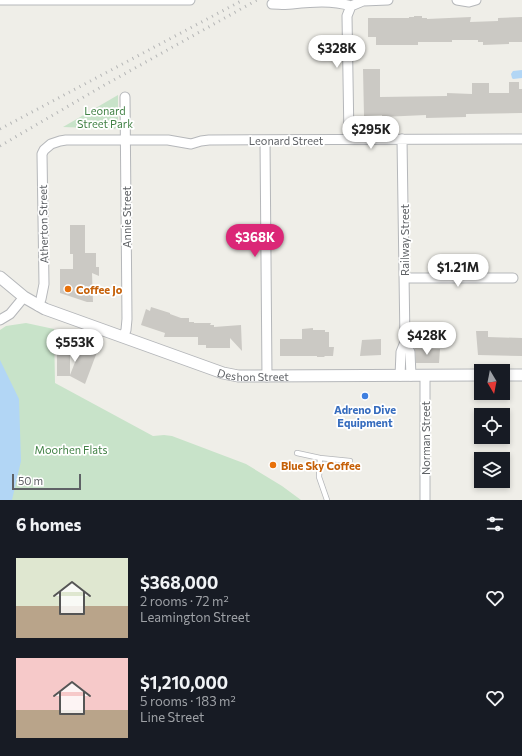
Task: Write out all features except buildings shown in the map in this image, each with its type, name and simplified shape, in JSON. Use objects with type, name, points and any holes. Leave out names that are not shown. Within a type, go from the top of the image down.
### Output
[{"type":"street","points":[[0,0],[190,0]]},
{"type":"street","points":[[272,4],[291,4],[323,0],[344,2],[351,6]]},
{"type":"street","points":[[349,139],[347,16],[351,6],[363,1],[388,0]]},
{"type":"street","points":[[457,0],[469,2],[476,0]]},
{"type":"street","name":"Annie Street","points":[[123,337],[127,326],[125,97]]},
{"type":"street","name":"Railway Street","points":[[402,139],[405,342],[410,352],[406,376]]},
{"type":"street","name":"Leonard Street","points":[[51,144],[66,140],[168,140],[191,144],[204,140],[522,139]]},
{"type":"street","points":[[265,140],[267,377]]},
{"type":"street","name":"Atherton Street","points":[[38,306],[44,284],[42,157],[44,150],[51,144]]},
{"type":"street","name":"Deshon Street","points":[[0,277],[24,298],[38,306],[230,375],[267,377],[474,375]]},
{"type":"street","points":[[404,278],[513,278]]},
{"type":"street","points":[[0,320],[10,314],[24,298]]},
{"type":"street","points":[[510,375],[522,375]]},
{"type":"street","name":"Norman Street","points":[[425,376],[425,500]]},
{"type":"lane","points":[[297,453],[320,458],[350,461]]},
{"type":"lane","points":[[320,458],[318,477],[327,500]]},
{"type":"green space","name":"Leonard Street Park","points":[[118,95],[118,125],[115,129],[63,127]]},
{"type":"green space","name":"Moorhen Flats","points":[[26,323],[54,329],[55,383],[153,436],[172,436],[246,464],[282,486],[301,500],[0,500],[0,330],[6,326]]},
{"type":"water","points":[[522,70],[522,78],[512,78],[511,74],[513,71]]},
{"type":"water","points":[[0,360],[19,399],[21,461],[12,500],[0,500]]},
{"type":"railway","points":[[0,129],[243,0]]},
{"type":"railway","points":[[0,146],[101,87],[257,0]]},
{"type":"place","name":"Coffee Jo","points":[[68,289]]},
{"type":"place","name":"Adreno Dive Equipment","points":[[365,396]]},
{"type":"place","name":"Blue Sky Coffee","points":[[273,465]]}]
